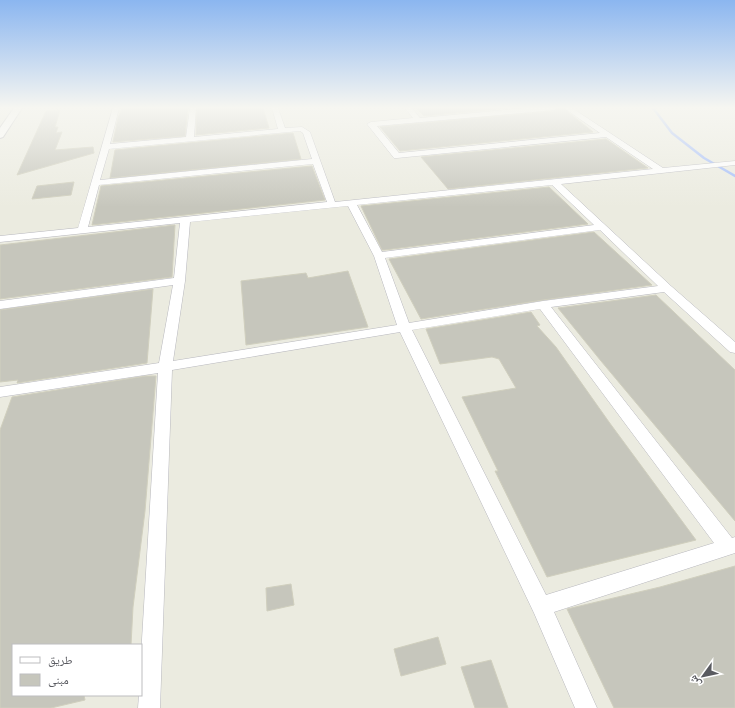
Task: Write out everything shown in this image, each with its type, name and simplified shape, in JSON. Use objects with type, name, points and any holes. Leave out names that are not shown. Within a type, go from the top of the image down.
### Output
[{"type":"street","points":[[82,231],[107,141]]},
{"type":"street","points":[[105,147],[161,141]]},
{"type":"street","points":[[309,141],[332,205]]},
{"type":"street","points":[[386,141],[397,156],[546,141]]},
{"type":"street","points":[[615,141],[660,170]]},
{"type":"street","points":[[95,183],[317,161]]},
{"type":"street","points":[[0,239],[731,163]]},
{"type":"street","points":[[553,182],[735,349]]},
{"type":"street","points":[[351,202],[379,256],[404,327],[541,606],[586,708]]},
{"type":"street","points":[[149,708],[165,368],[186,220]]},
{"type":"street","points":[[379,256],[602,227]]},
{"type":"street","points":[[0,306],[178,281]]},
{"type":"street","points":[[0,392],[165,368],[543,305],[667,288]]},
{"type":"street","points":[[541,606],[731,546],[543,305]]},
{"type":"building","points":[[32,141],[58,141],[55,150],[93,147],[94,153],[17,175]]},
{"type":"building","points":[[209,141],[295,141],[301,159],[110,178],[115,150]]},
{"type":"building","points":[[392,141],[501,141],[400,151]]},
{"type":"building","points":[[585,141],[609,141],[648,168],[448,189],[421,157]]},
{"type":"building","points":[[312,166],[325,200],[92,225],[101,186]]},
{"type":"building","points":[[74,182],[71,195],[32,199],[37,186]]},
{"type":"building","points":[[549,187],[588,224],[382,250],[361,206]]},
{"type":"building","points":[[175,225],[172,277],[0,299],[0,245]]},
{"type":"building","points":[[594,232],[652,285],[421,319],[389,259]]},
{"type":"building","points":[[348,271],[368,327],[246,345],[241,281],[306,273],[308,278]]},
{"type":"building","points":[[153,289],[147,363],[17,383],[18,380],[0,382],[0,310]]},
{"type":"building","points":[[656,295],[735,370],[735,521],[558,308]]},
{"type":"building","points":[[531,312],[540,325],[537,326],[556,347],[696,540],[547,577],[495,471],[498,471],[462,397],[516,388],[499,359],[492,357],[440,364],[426,329]]},
{"type":"building","points":[[146,376],[156,376],[145,511],[133,607],[131,644],[12,644],[12,696],[84,696],[85,700],[51,708],[0,708],[0,430],[12,397]]},
{"type":"building","points":[[735,566],[735,708],[614,708],[567,609],[660,587]]},
{"type":"building","points":[[291,584],[294,605],[267,611],[266,588]]},
{"type":"building","points":[[438,637],[446,664],[401,676],[394,649]]},
{"type":"building","points":[[491,660],[508,708],[475,708],[461,667]]},
{"type":"waterway","points":[[682,141],[704,158],[735,176]]}]
